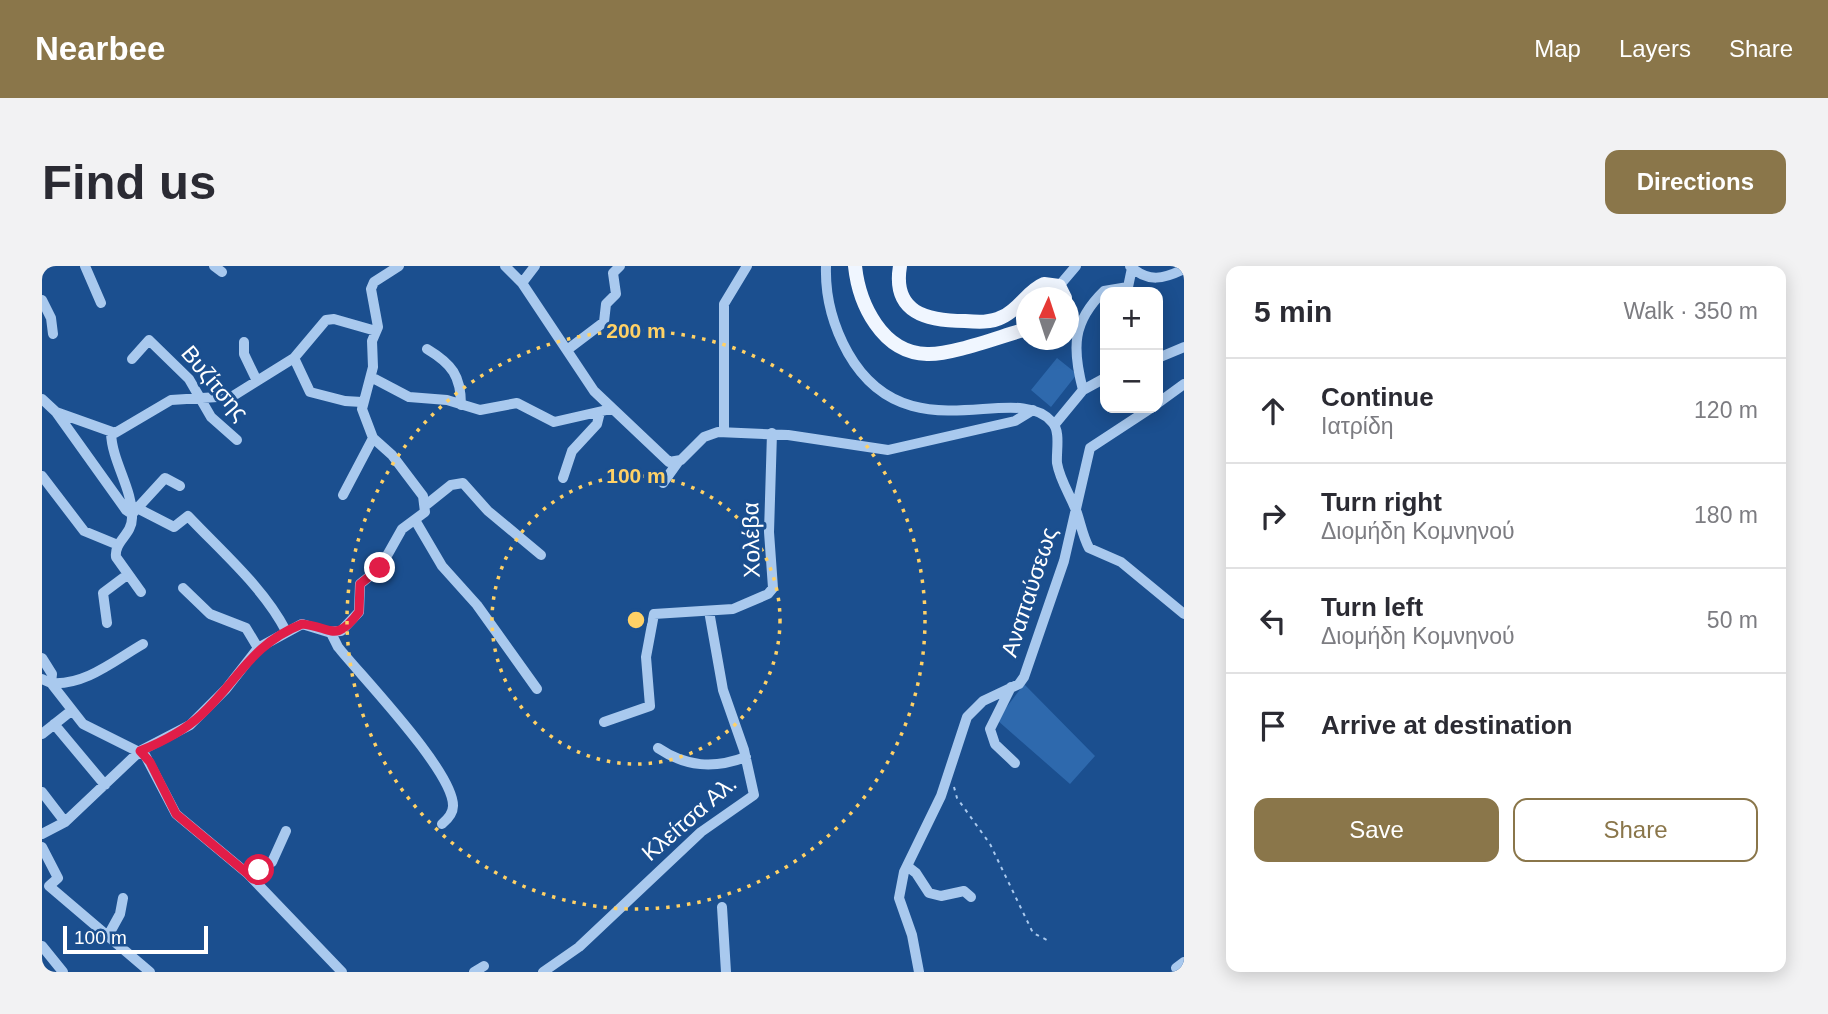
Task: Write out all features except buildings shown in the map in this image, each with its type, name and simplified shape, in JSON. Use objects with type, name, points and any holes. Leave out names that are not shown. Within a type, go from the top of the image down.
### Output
[{"type":"main road","points":[[855,266],[861,298],[874,322],[894,341],[919,353],[941,353],[1016,332]]},
{"type":"main road","points":[[900,266],[899,288],[908,305],[923,317],[941,320],[998,319],[1016,307]]},
{"type":"main road","points":[[1038,287],[1050,284],[1054,287]]},
{"type":"street","points":[[85,266],[101,303]]},
{"type":"street","points":[[42,834],[65,822],[140,751],[179,732],[197,719],[258,648],[286,631],[304,624],[331,633],[345,628],[359,612],[360,584],[380,568],[399,533],[425,512],[426,505],[400,465],[373,438],[364,418],[362,402],[372,377],[372,339],[378,318],[372,285],[399,266]]},
{"type":"street","points":[[505,266],[522,284],[589,383],[611,409],[664,459],[678,462]]},
{"type":"street","points":[[522,284],[535,266]]},
{"type":"street","points":[[567,349],[604,323],[604,309],[616,290],[613,273],[620,266]]},
{"type":"street","points":[[724,432],[724,304],[747,266]]},
{"type":"street","points":[[826,266],[826,291],[837,330],[855,364],[875,386],[902,402],[924,409],[1033,410],[1055,424]]},
{"type":"street","points":[[1065,287],[1076,266]]},
{"type":"street","points":[[1083,390],[1077,351],[1079,323],[1104,291],[1128,287],[1131,267],[1146,277],[1156,278],[1184,269]]},
{"type":"street","points":[[42,300],[51,318],[53,334]]},
{"type":"street","points":[[56,412],[111,433],[120,432],[171,400],[233,396],[294,358],[326,320],[334,319],[376,331]]},
{"type":"street","name":"Βυζίτσης","points":[[132,359],[149,340],[189,379],[211,417],[237,440]]},
{"type":"street","points":[[244,342],[244,354],[257,381]]},
{"type":"street","points":[[1163,356],[1184,347]]},
{"type":"street","points":[[427,349],[453,368],[459,378],[461,405]]},
{"type":"street","points":[[294,358],[310,392],[345,401],[362,402]]},
{"type":"street","points":[[372,377],[402,395],[447,400],[480,410],[517,403],[558,422],[611,409]]},
{"type":"street","points":[[1100,380],[1083,390],[1055,424],[1058,466],[1089,548],[1121,562],[1184,614]]},
{"type":"street","points":[[1163,399],[1184,384]]},
{"type":"street","points":[[42,399],[56,412],[126,510],[174,527],[188,516],[279,617],[286,631]]},
{"type":"street","points":[[663,483],[678,462],[704,438],[724,432],[772,433],[888,450],[1015,421],[1033,410]]},
{"type":"street","points":[[563,478],[572,451],[600,420],[600,412]]},
{"type":"street","name":"Αναπαύσεως","points":[[919,972],[912,935],[899,898],[907,866],[936,810],[961,731],[973,710],[992,695],[1011,687],[1024,677],[1064,561],[1090,448],[1143,413]]},
{"type":"street","points":[[111,433],[114,455],[135,511]]},
{"type":"street","name":"Χολέβα","points":[[604,722],[650,706],[646,657],[653,615],[658,612],[709,611],[737,607],[773,588],[769,532],[772,433]]},
{"type":"street","points":[[343,495],[373,438]]},
{"type":"street","points":[[42,476],[84,531],[118,545]]},
{"type":"street","points":[[141,592],[117,563],[115,550],[130,530],[135,511],[165,478],[180,486]]},
{"type":"street","points":[[426,505],[451,485],[463,483],[488,511],[541,555]]},
{"type":"street","points":[[415,520],[442,566],[477,606],[537,689]]},
{"type":"street","points":[[107,623],[103,593],[127,575]]},
{"type":"street","points":[[183,588],[210,614],[246,628],[258,648]]},
{"type":"street","name":"Κλείτσα Αλ.","points":[[543,972],[579,947],[701,832],[754,795],[746,757],[723,690],[709,611]]},
{"type":"street","points":[[331,633],[338,647],[431,759],[453,803],[451,814],[442,824]]},
{"type":"street","points":[[47,681],[61,684],[90,676],[143,644]]},
{"type":"street","points":[[42,658],[52,674],[47,681]]},
{"type":"street","points":[[47,681],[71,711],[98,733],[140,751],[150,762],[176,814],[248,874],[342,972]]},
{"type":"street","points":[[1011,687],[990,729],[995,744],[1015,763]]},
{"type":"street","points":[[42,734],[71,711]]},
{"type":"street","points":[[54,724],[105,785]]},
{"type":"street","points":[[658,748],[676,760],[690,764],[723,764],[746,757]]},
{"type":"street","points":[[42,792],[65,822]]},
{"type":"street","points":[[248,874],[272,862],[286,831]]},
{"type":"street","points":[[42,847],[58,878],[46,889],[108,934],[150,972]]},
{"type":"street","points":[[907,866],[916,873],[929,894],[940,896],[964,891],[971,897]]},
{"type":"street","points":[[108,934],[120,914],[123,898]]},
{"type":"street","points":[[722,907],[726,972]]},
{"type":"street","points":[[42,946],[63,972]]},
{"type":"path","points":[[952,762],[957,799],[990,844],[1032,933],[1047,940]]},
{"type":"shaded area","points":[[1057,358],[1077,374],[1051,407],[1031,390]]},
{"type":"shaded area","points":[[1024,684],[1095,756],[1070,784],[997,720]]},
{"type":"route","points":[[259,870],[248,874],[176,814],[150,762],[140,751],[190,725],[226,689],[258,648],[274,638],[302,624],[328,632],[338,632],[345,628],[359,612],[360,584],[380,568]]}]
